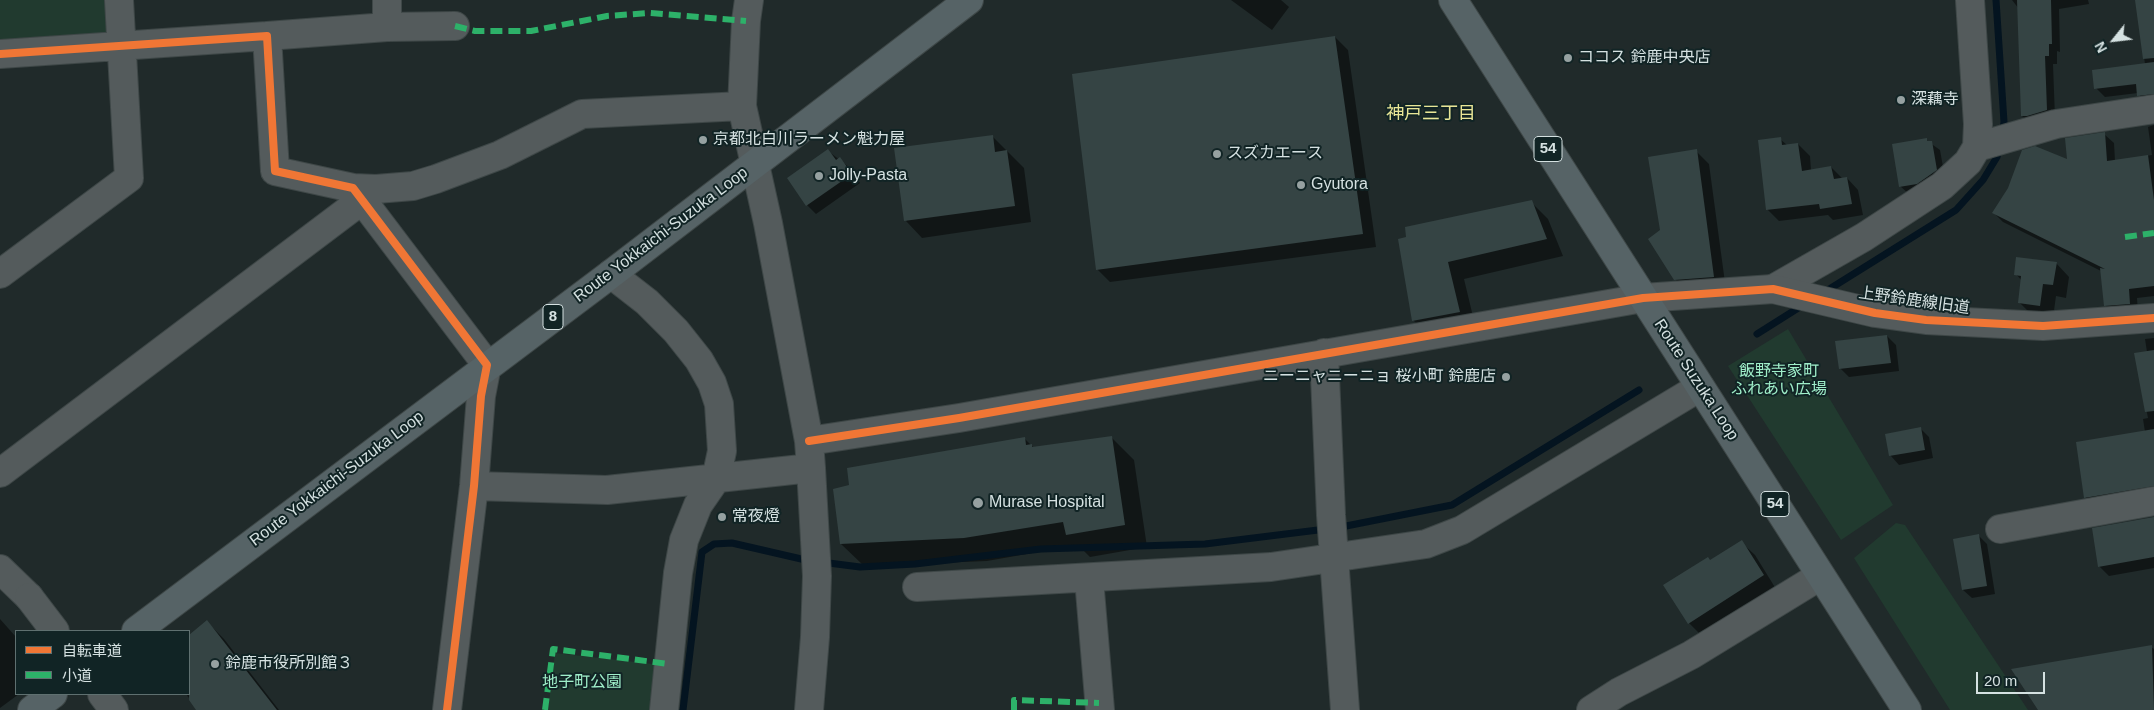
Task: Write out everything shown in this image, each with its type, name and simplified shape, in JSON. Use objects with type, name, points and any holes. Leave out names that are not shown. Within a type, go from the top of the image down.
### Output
[{"type":"main road","name":"Route Yokkaichi-Suzuka Loop","points":[[137,630],[487,365],[611,274],[969,0]]},
{"type":"main road","name":"Route Suzuka Loop","points":[[1453,0],[1907,710]]},
{"type":"main road","points":[[32,710],[52,695]]},
{"type":"street","points":[[0,274],[129,178],[119,0]]},
{"type":"street","points":[[387,0],[387,27]]},
{"type":"street","points":[[749,0],[746,21],[742,106],[809,441],[817,576],[815,637],[809,710]]},
{"type":"street","points":[[1970,0],[1978,124],[1982,146]]},
{"type":"street","points":[[0,54],[387,27],[455,26]]},
{"type":"street","points":[[267,36],[275,171],[357,194],[487,365],[481,396],[474,486],[447,710]]},
{"type":"street","points":[[0,473],[357,194],[376,189],[413,186],[436,180],[500,155],[582,114],[742,106]]},
{"type":"street","points":[[1783,291],[1942,186],[1982,146],[2063,123],[2154,109]]},
{"type":"street","points":[[611,274],[647,302],[676,331],[699,360],[712,383],[719,404],[722,451],[716,479],[698,505],[684,540],[678,573],[664,710]]},
{"type":"street","name":"上野鈴鹿線旧道","points":[[809,441],[959,418],[1643,298],[1783,291],[1875,313],[1926,320],[2052,326],[2154,318]]},
{"type":"street","points":[[1324,353],[1334,551],[1345,710]]},
{"type":"street","points":[[917,587],[1089,579],[1271,567],[1334,551],[1426,544],[1446,538],[1462,530],[1700,387]]},
{"type":"street","points":[[474,486],[607,490],[811,468]]},
{"type":"street","points":[[2000,530],[2154,501]]},
{"type":"street","points":[[0,569],[29,597],[54,630]]},
{"type":"street","points":[[1590,710],[1619,692],[1690,655],[1820,576]]},
{"type":"street","points":[[1089,579],[1100,710]]},
{"type":"street","points":[[103,695],[114,710]]},
{"type":"green space","points":[[0,0],[107,0],[109,29],[100,38],[0,46]]},
{"type":"green space","name":"飯野寺家町 ふれあい広場","points":[[1788,329],[1893,505],[1841,540],[1728,366]]},
{"type":"green space","points":[[1896,523],[1905,525],[2028,710],[1950,710],[1854,558]]},
{"type":"green space","name":"地子町公園","points":[[555,653],[662,665],[655,710],[548,710]]},
{"type":"building","points":[[2017,0],[2051,0],[2052,44],[2049,44],[2049,56],[2045,56],[2047,110],[2027,116],[2021,116]]},
{"type":"building","points":[[2135,0],[2154,0],[2154,58],[2143,59]]},
{"type":"building","name":"スズカエース","points":[[1335,36],[1363,234],[1096,270],[1072,74]]},
{"type":"building","points":[[2154,62],[2154,94],[2137,96],[2136,84],[2094,89],[2092,70]]},
{"type":"building","points":[[2105,132],[2107,161],[2148,155],[2154,200],[2154,286],[2129,289],[2130,304],[2104,306],[2100,268],[2105,269],[1992,213],[2008,188],[2022,150],[2035,146],[2067,159],[2065,138]]},
{"type":"building","points":[[993,135],[995,152],[1007,150],[1015,206],[904,221],[894,148]]},
{"type":"building","points":[[1781,137],[1782,145],[1798,143],[1802,171],[1831,166],[1834,179],[1847,177],[1852,204],[1820,209],[1819,204],[1766,210],[1758,140]]},
{"type":"building","points":[[1927,138],[1927,141],[1932,141],[1937,170],[1917,184],[1899,187],[1892,144]]},
{"type":"building","name":"Jolly-Pasta","points":[[828,149],[836,160],[840,157],[852,174],[806,206],[787,178]]},
{"type":"building","points":[[1697,149],[1714,277],[1674,280],[1648,239],[1660,230],[1648,157]]},
{"type":"building","points":[[1532,200],[1547,239],[1448,262],[1460,312],[1412,321],[1398,239],[1406,237],[1405,227]]},
{"type":"building","points":[[2016,257],[2057,262],[2053,285],[2043,284],[2040,306],[2018,303],[2021,276],[2014,275]]},
{"type":"building","points":[[1887,335],[1891,363],[1839,369],[1835,341]]},
{"type":"building","points":[[2154,350],[2154,411],[2145,412],[2134,353]]},
{"type":"building","points":[[1921,427],[1925,450],[1889,456],[1885,434]]},
{"type":"building","points":[[2154,429],[2154,486],[2084,498],[2076,442]]},
{"type":"building","name":"Murase Hospital","points":[[1112,436],[1125,525],[1066,535],[1063,522],[964,538],[840,544],[833,489],[849,485],[847,468],[1025,437],[1026,445],[1032,444],[1032,447]]},
{"type":"building","points":[[2154,517],[2154,557],[2098,567],[2092,528]]},
{"type":"building","points":[[1979,534],[1987,586],[1962,590],[1953,539]]},
{"type":"building","points":[[1742,540],[1764,575],[1688,624],[1663,585],[1708,557],[1710,560]]},
{"type":"building","name":"鈴鹿市役所別館３","points":[[207,620],[277,710],[196,710],[189,700],[190,634]]},
{"type":"building","points":[[2152,645],[2154,710],[2038,710],[2011,669]]},
{"type":"waterway","points":[[1996,0],[2004,122],[2002,134]]},
{"type":"waterway","points":[[1823,293],[1956,210],[1983,180],[1997,157],[1999,147]]},
{"type":"waterway","points":[[1757,334],[1803,305]]},
{"type":"waterway","points":[[1336,528],[1452,505],[1639,390]]},
{"type":"waterway","points":[[821,562],[860,567],[915,564],[1041,549],[1205,544],[1326,529]]},
{"type":"waterway","points":[[683,710],[702,552],[714,544],[732,543],[810,561]]},
{"type":"marked path","points":[[455,26],[475,31],[531,31],[607,16],[650,13],[746,21]]},
{"type":"marked path","points":[[2125,237],[2154,233]]},
{"type":"marked path","points":[[545,710],[553,649],[669,664]]},
{"type":"marked path","points":[[1014,710],[1014,700],[1099,703]]},
{"type":"cycle path","points":[[0,54],[267,36],[275,171],[353,188],[487,365],[481,396],[474,486],[447,710]]},
{"type":"cycle path","points":[[809,441],[959,418],[1643,298],[1773,289],[1875,313],[1926,320],[2043,326],[2154,318]]},
{"type":"place","name":"ココス 鈴鹿中央店","points":[[1568,58]]},
{"type":"place","name":"深藕寺","points":[[1901,100]]},
{"type":"place","name":"京都北白川ラーメン魁力屋","points":[[703,140]]},
{"type":"place","name":"スズカエース","points":[[1217,154]]},
{"type":"place","name":"Jolly-Pasta","points":[[819,176]]},
{"type":"place","name":"Gyutora","points":[[1301,185]]},
{"type":"place","name":"ニーニャニーニョ 桜小町 鈴鹿店","points":[[1506,377]]},
{"type":"place","name":"Murase Hospital","points":[[978,503]]},
{"type":"place","name":"常夜燈","points":[[722,517]]},
{"type":"place","name":"鈴鹿市役所別館３","points":[[215,664]]},
{"type":"district","name":"神戸三丁目","points":[[1431,114]]}]
